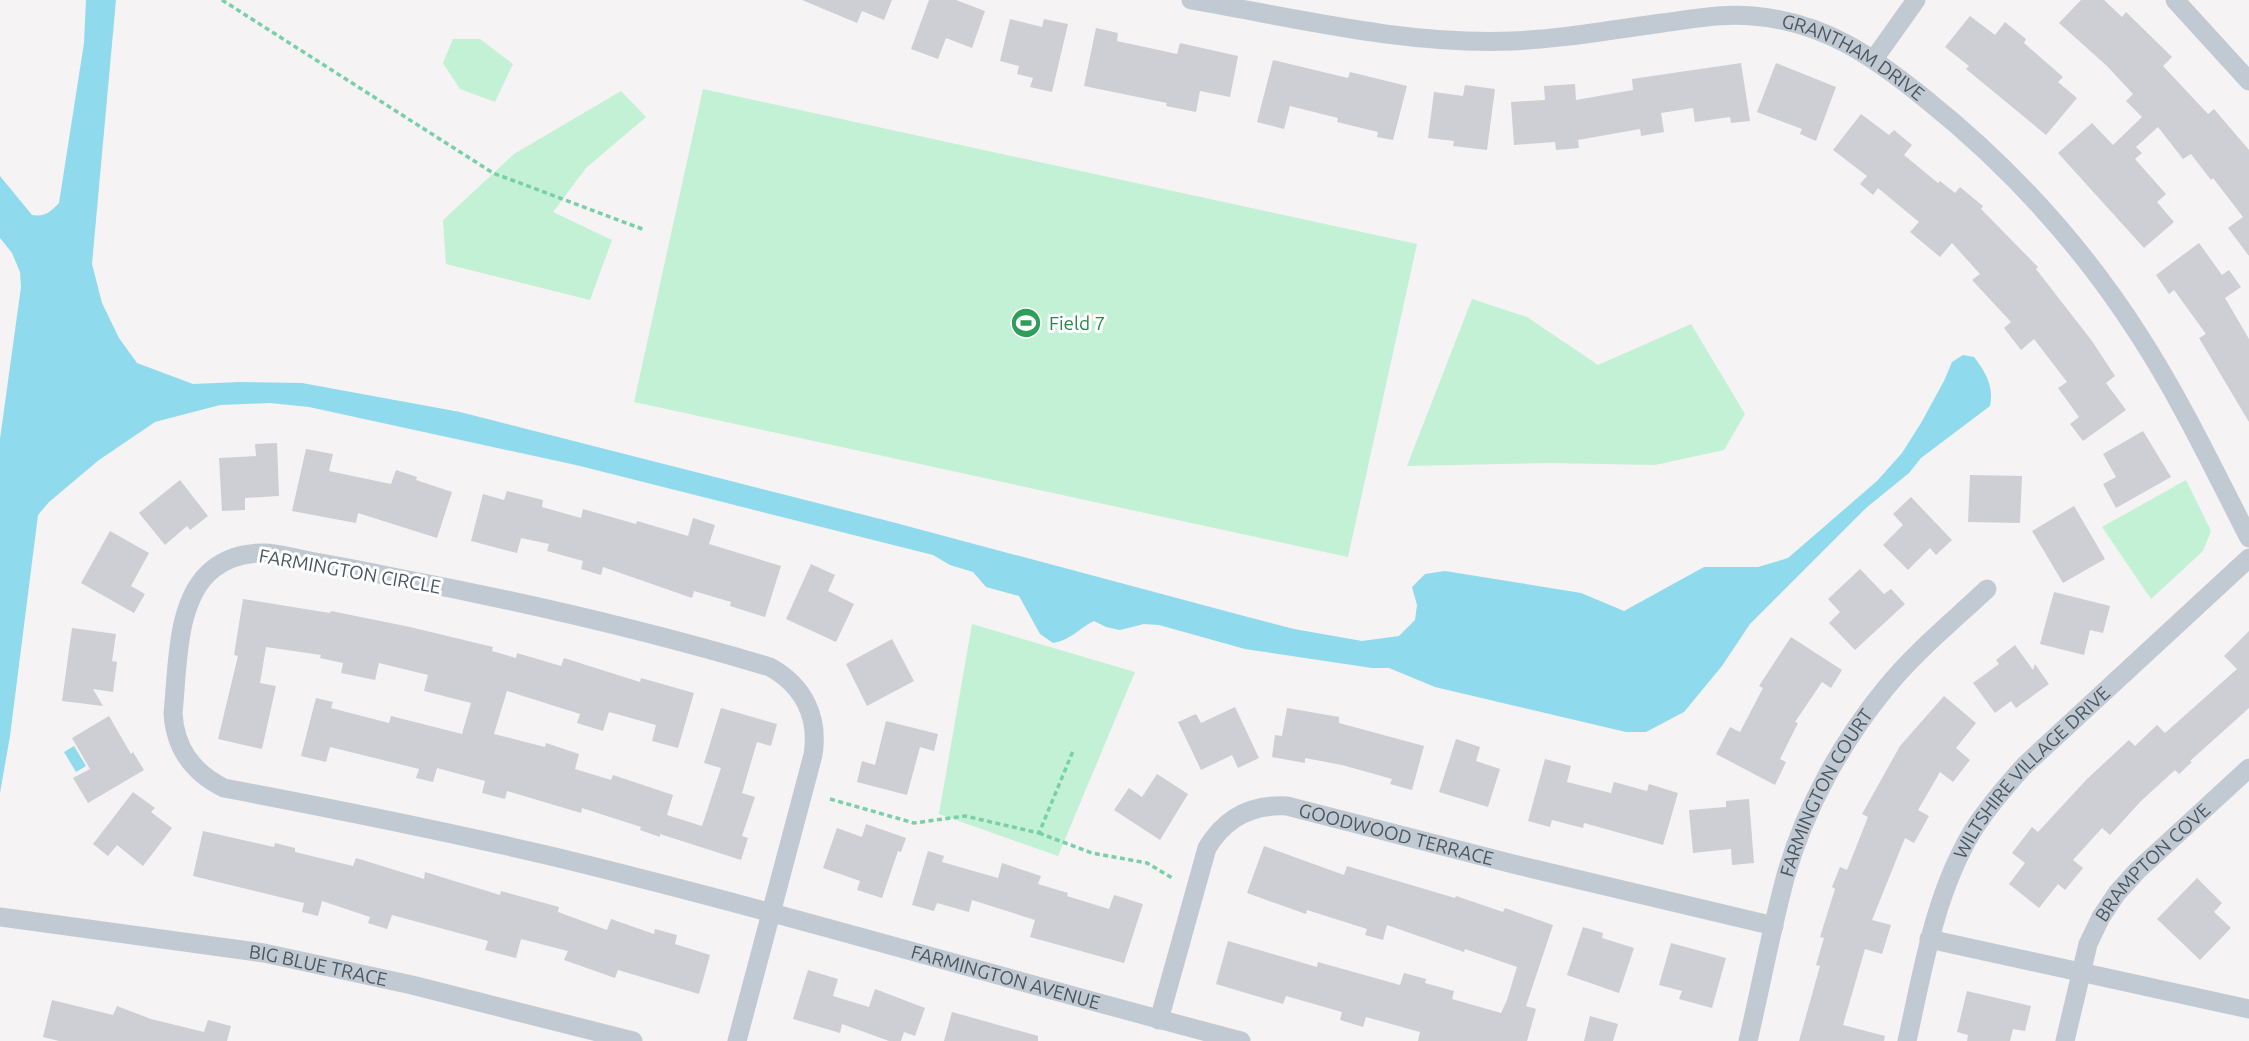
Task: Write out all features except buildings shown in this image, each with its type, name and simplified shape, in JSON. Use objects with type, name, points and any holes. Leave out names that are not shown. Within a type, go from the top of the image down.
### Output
[{"type":"street","name":"GRANTHAM DRIVE","points":[[1191,0],[1273,7],[1402,36],[1468,41],[1555,38],[1705,17],[1753,16],[1786,20],[1817,29],[1846,42],[1874,59],[1955,122],[2049,215],[2091,266],[2173,391],[2249,538]]},
{"type":"street","points":[[1874,59],[1916,0]]},
{"type":"street","points":[[2175,0],[2249,81]]},
{"type":"street","name":"FARMINGTON CIRCLE","points":[[737,1041],[815,741],[811,716],[802,693],[782,674],[770,667],[599,621],[469,592],[266,553],[253,553],[226,560],[204,577],[192,594],[183,621],[173,713],[174,727],[183,753],[200,774],[211,782],[224,788],[392,821],[556,858],[770,914]]},
{"type":"street","name":"WILTSHIRE VILLAGE DRIVE","points":[[1907,1041],[1929,939],[1940,902],[1956,861],[1995,798],[2025,765],[2249,558]]},
{"type":"street","name":"FARMINGTON COURT","points":[[1748,1041],[1787,874],[1804,824],[1827,776],[1854,730],[1886,688],[1987,589]]},
{"type":"street","name":"BRAMPTON COVE","points":[[2065,1041],[2080,972],[2097,926],[2117,893],[2137,871],[2249,768]]},
{"type":"street","name":"GOODWOOD TERRACE","points":[[1159,1020],[1207,848],[1214,836],[1234,818],[1259,807],[1287,806],[1513,864],[1774,926]]},
{"type":"street","name":"FARMINGTON AVENUE","points":[[770,914],[1241,1041]]},
{"type":"street","name":"BIG BLUE TRACE","points":[[0,917],[264,953],[412,985],[632,1041]]},
{"type":"street","points":[[1929,939],[2249,1009]]},
{"type":"path","points":[[222,0],[493,173],[645,230]]},
{"type":"path","points":[[1039,833],[1073,751]]},
{"type":"path","points":[[830,799],[914,823],[965,816],[1039,833],[1092,853],[1147,863],[1174,879]]},
{"type":"green space","points":[[453,39],[480,39],[513,64],[495,102],[460,89],[443,63]]},
{"type":"green space","name":"Field 7","points":[[703,89],[1417,244],[1348,557],[634,402]]},
{"type":"green space","points":[[621,91],[646,117],[586,168],[553,212],[612,240],[590,300],[446,264],[443,220],[514,154]]},
{"type":"green space","points":[[1472,299],[1527,317],[1598,365],[1691,324],[1745,414],[1724,450],[1655,465],[1550,463],[1407,466]]},
{"type":"green space","points":[[2186,480],[2211,531],[2203,551],[2151,599],[2102,527]]},
{"type":"green space","points":[[972,624],[1135,672],[1058,856],[939,814]]},
{"type":"water","points":[[86,0],[116,0],[92,264],[102,303],[119,338],[137,363],[193,384],[302,383],[460,412],[892,522],[1294,629],[1362,641],[1399,636],[1415,620],[1417,605],[1412,587],[1425,574],[1445,571],[1581,593],[1624,611],[1704,567],[1758,567],[1788,558],[1877,481],[1902,453],[1921,423],[1952,362],[1963,355],[1974,357],[1985,374],[1991,392],[1990,406],[1921,458],[1909,473],[1866,508],[1750,624],[1722,666],[1684,712],[1646,732],[1626,732],[1435,687],[1389,668],[1372,668],[1245,649],[1159,625],[1144,624],[1120,630],[1094,621],[1070,637],[1053,643],[1040,634],[1019,596],[986,587],[973,572],[950,565],[933,555],[576,465],[309,407],[270,403],[220,405],[155,422],[99,460],[49,502],[38,515],[10,736],[0,793],[0,439],[21,287],[20,272],[12,253],[0,238],[0,176],[32,215],[47,213],[59,203],[84,43]]},
{"type":"water","points":[[74,746],[86,766],[76,772],[64,752]]},
{"type":"place","name":"Field 7","points":[[1026,323]]}]
